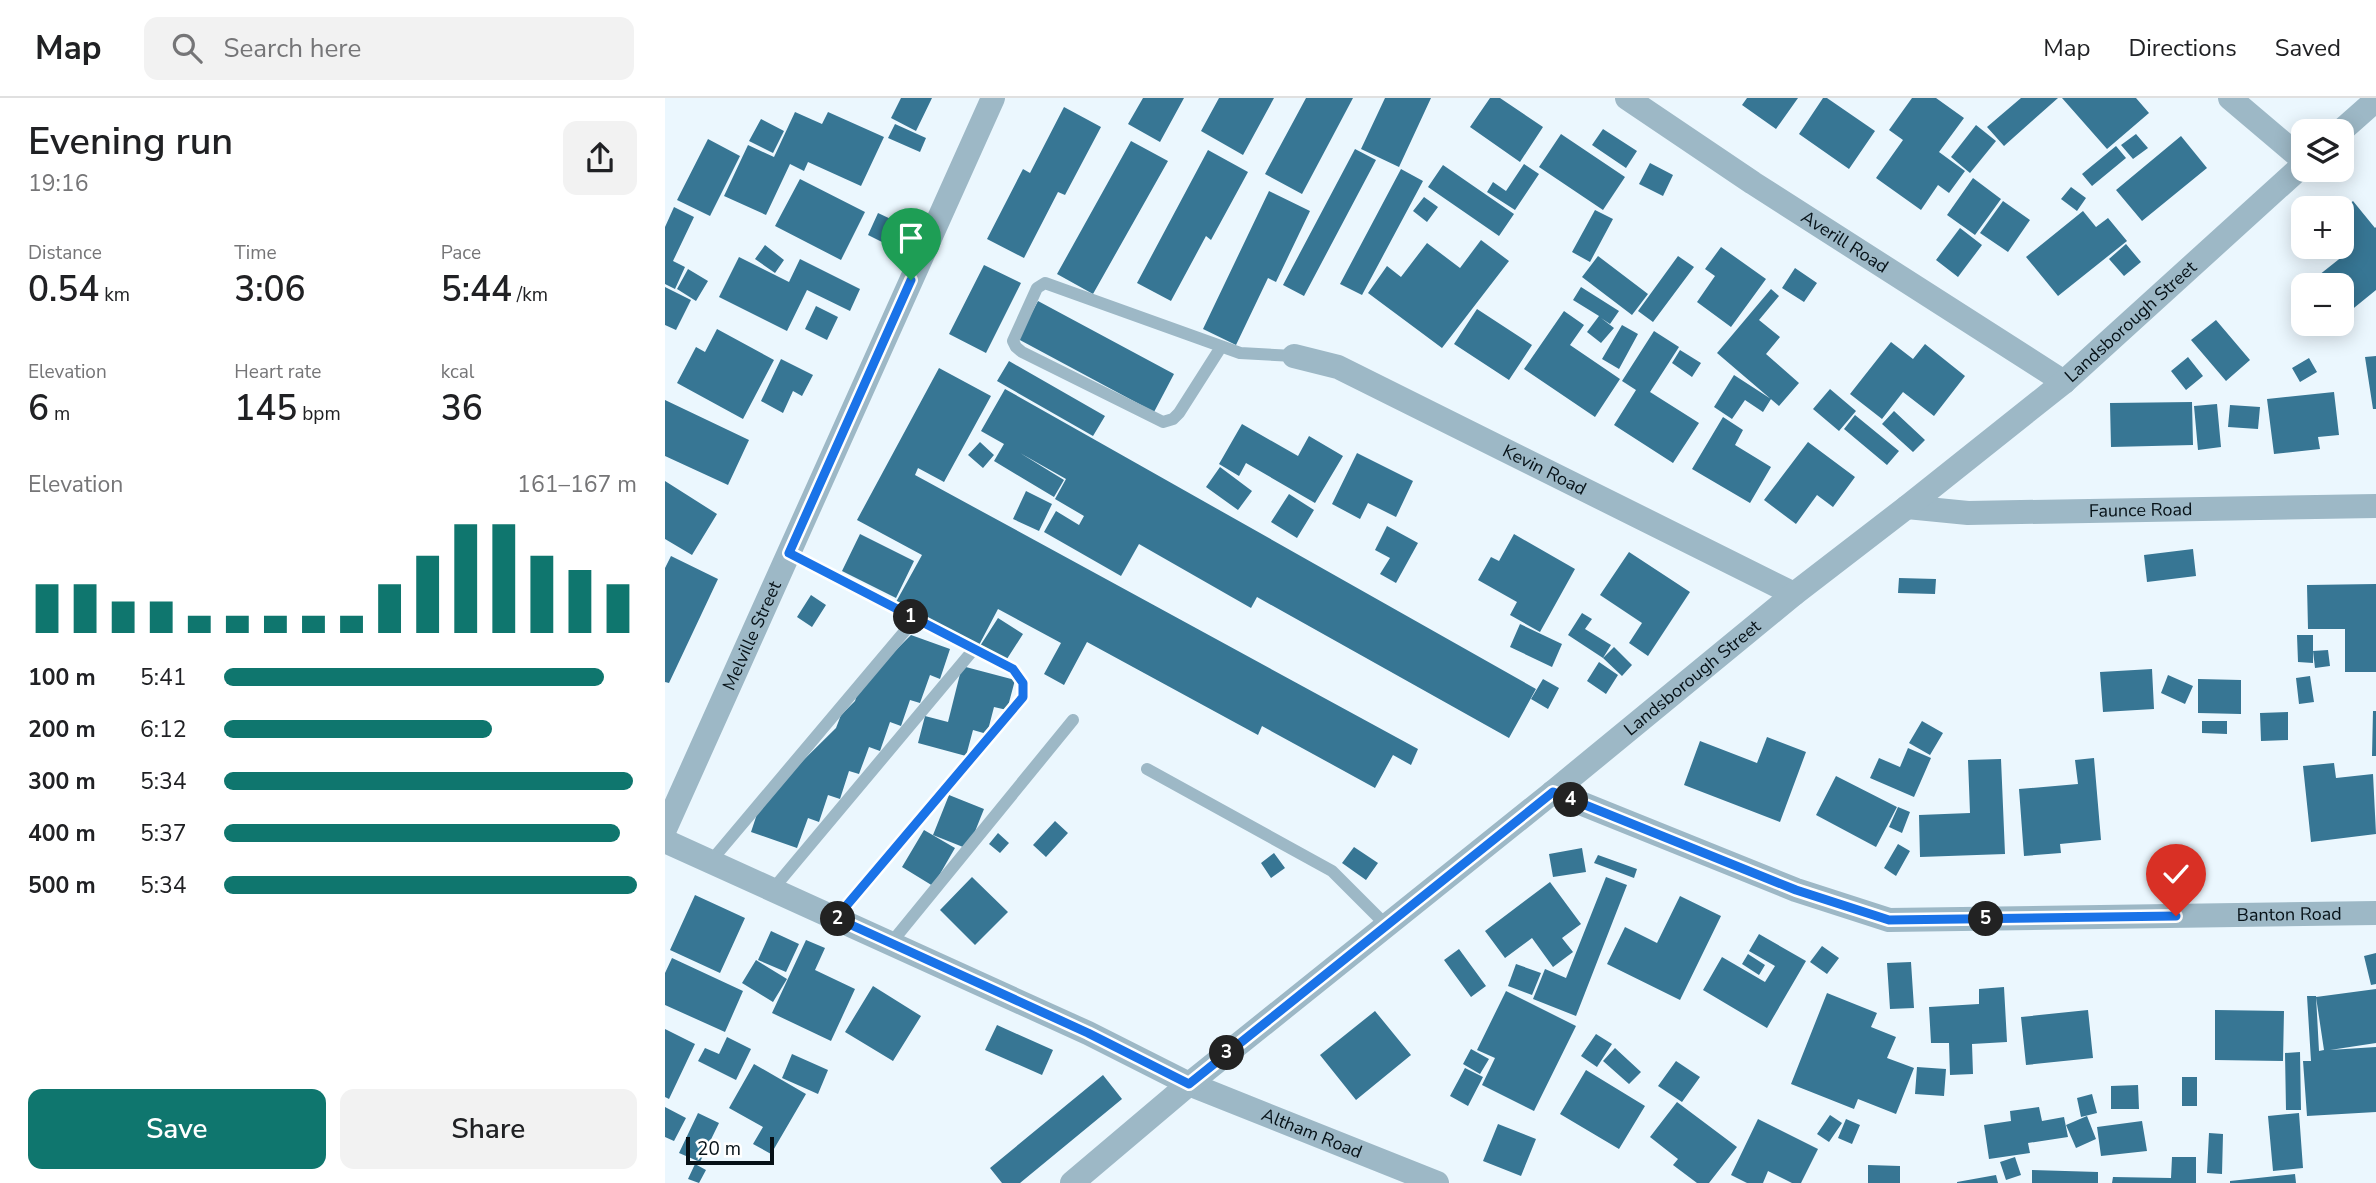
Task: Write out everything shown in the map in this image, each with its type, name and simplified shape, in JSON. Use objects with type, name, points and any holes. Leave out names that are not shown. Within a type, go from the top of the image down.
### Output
[{"type":"street","name":"Melville Street","points":[[665,829],[993,98]]},
{"type":"street","name":"Averill Road","points":[[1626,98],[1753,183],[2064,382]]},
{"type":"street","points":[[2230,98],[2291,152]]},
{"type":"street","points":[[2354,119],[2376,100]]},
{"type":"street","name":"Landsborough Street","points":[[1072,1183],[1189,1084],[1553,792],[1794,594],[2064,382],[2291,174]]},
{"type":"street","name":"Kevin Road","points":[[1294,356],[1338,367],[1794,594]]},
{"type":"street","name":"Faunce Road","points":[[1907,507],[1968,513],[2376,506]]},
{"type":"street","name":"Banton Road","points":[[1553,792],[1796,890],[1889,920],[2376,913]]},
{"type":"street","name":"Altham Road","points":[[665,841],[1088,1033],[1189,1084],[1437,1183]]},
{"type":"lane","points":[[1221,347],[1179,413],[1173,419],[1163,422],[1022,352],[1013,341],[1037,288],[1045,283],[1221,347],[1240,354],[1294,356]]},
{"type":"lane","points":[[789,553],[1013,669],[1023,683],[1023,697],[836,918]]},
{"type":"lane","points":[[711,861],[915,619]]},
{"type":"lane","points":[[773,889],[974,649]]},
{"type":"lane","points":[[891,943],[1073,720]]},
{"type":"lane","points":[[1147,769],[1332,871],[1386,925]]},
{"type":"building","points":[[901,98],[932,98],[916,131],[891,118]]},
{"type":"building","points":[[1143,98],[1184,98],[1160,142],[1128,124]]},
{"type":"building","points":[[1219,98],[1274,98],[1243,155],[1201,131]]},
{"type":"building","points":[[1306,98],[1353,98],[1302,194],[1265,174]]},
{"type":"building","points":[[1385,98],[1431,98],[1399,167],[1361,149]]},
{"type":"building","points":[[1490,98],[1500,98],[1543,127],[1520,162],[1470,127]]},
{"type":"building","points":[[1747,98],[1798,98],[1776,129],[1742,105]]},
{"type":"building","points":[[1823,98],[1827,98],[1875,131],[1849,169],[1799,134]]},
{"type":"building","points":[[1912,98],[1936,98],[1964,118],[1939,152],[1965,171],[1949,193],[1938,185],[1921,210],[1876,178],[1903,140],[1889,130]]},
{"type":"building","points":[[2021,98],[2058,98],[2004,146],[1987,127]]},
{"type":"building","points":[[2062,98],[2136,98],[2149,113],[2107,149]]},
{"type":"building","points":[[1064,107],[1101,127],[1065,195],[1058,192],[1024,258],[987,239],[1023,169],[1030,173]]},
{"type":"building","points":[[795,112],[822,124],[828,112],[884,137],[861,186],[808,162],[804,171],[790,164],[766,215],[724,196],[748,145],[774,157]]},
{"type":"building","points":[[761,119],[784,131],[773,153],[749,141]]},
{"type":"building","points":[[895,124],[926,138],[920,152],[888,138]]},
{"type":"building","points":[[1976,125],[1996,141],[1970,173],[1951,157]]},
{"type":"building","points":[[1603,129],[1637,151],[1626,168],[1592,145]]},
{"type":"building","points":[[1561,134],[1625,177],[1603,210],[1539,167]]},
{"type":"building","points":[[2136,134],[2148,148],[2133,159],[2121,145]]},
{"type":"building","points":[[2181,136],[2207,168],[2142,221],[2116,190]]},
{"type":"building","points":[[708,139],[740,156],[710,216],[677,200]]},
{"type":"building","points":[[1131,141],[1168,161],[1093,294],[1057,274]]},
{"type":"building","points":[[2116,146],[2126,158],[2092,186],[2082,174]]},
{"type":"building","points":[[1355,149],[1376,160],[1304,296],[1283,285]]},
{"type":"building","points":[[1208,150],[1248,172],[1211,240],[1206,236],[1171,301],[1137,283]]},
{"type":"building","points":[[1650,163],[1673,175],[1663,196],[1639,184]]},
{"type":"building","points":[[1524,164],[1539,174],[1515,210],[1487,192],[1493,182],[1506,191]]},
{"type":"building","points":[[1443,165],[1514,214],[1499,236],[1428,187]]},
{"type":"building","points":[[1401,169],[1423,181],[1362,295],[1340,284]]},
{"type":"building","points":[[1973,178],[2001,199],[1975,235],[1947,215]]},
{"type":"building","points":[[800,179],[865,212],[841,260],[775,226]]},
{"type":"building","points":[[2071,187],[2086,198],[2077,211],[2061,199]]},
{"type":"building","points":[[1269,191],[1310,211],[1276,282],[1268,278],[1236,345],[1203,329]]},
{"type":"building","points":[[1424,197],[1438,207],[1427,222],[1413,211]]},
{"type":"building","points":[[2003,201],[2030,220],[2008,252],[1980,233]]},
{"type":"building","points":[[2354,202],[2376,227],[2376,290],[2354,308],[2354,273],[2322,273],[2339,259],[2354,259]]},
{"type":"building","points":[[674,207],[694,217],[673,261],[685,267],[675,289],[665,284],[665,227]]},
{"type":"building","points":[[1595,210],[1613,219],[1590,262],[1572,252]]},
{"type":"building","points":[[2083,211],[2096,227],[2108,218],[2127,241],[2058,296],[2026,257]]},
{"type":"building","points":[[878,213],[895,221],[884,243],[868,235]]},
{"type":"building","points":[[1960,228],[1982,245],[1958,277],[1936,260]]},
{"type":"building","points":[[1481,240],[1509,261],[1442,348],[1368,293],[1387,266],[1401,277],[1427,243],[1460,268]]},
{"type":"building","points":[[2126,244],[2141,262],[2124,276],[2109,259]]},
{"type":"building","points":[[765,245],[784,260],[775,273],[755,259]]},
{"type":"building","points":[[1721,247],[1766,279],[1731,327],[1697,302],[1715,276],[1705,269]]},
{"type":"building","points":[[1598,256],[1648,294],[1632,315],[1582,277]]},
{"type":"building","points":[[1678,256],[1694,267],[1653,322],[1638,311]]},
{"type":"building","points":[[739,257],[789,282],[800,259],[860,289],[850,311],[807,290],[787,331],[719,297]]},
{"type":"building","points":[[984,265],[1021,283],[986,353],[949,334]]},
{"type":"building","points":[[1795,268],[1817,283],[1804,302],[1782,288]]},
{"type":"building","points":[[688,269],[708,281],[696,301],[677,289]]},
{"type":"building","points":[[665,287],[691,300],[676,330],[665,325]]},
{"type":"building","points":[[1581,287],[1619,311],[1610,324],[1601,318],[1614,328],[1601,343],[1587,332],[1599,316],[1573,300]]},
{"type":"building","points":[[1771,289],[1779,296],[1759,320],[1780,337],[1766,354],[1799,383],[1779,406],[1717,353]]},
{"type":"building","points":[[1038,301],[1174,374],[1154,412],[1018,339]]},
{"type":"building","points":[[816,306],[838,317],[827,340],[805,329]]},
{"type":"building","points":[[1477,309],[1532,345],[1509,380],[1454,344]]},
{"type":"building","points":[[1564,311],[1584,325],[1570,345],[1620,379],[1595,417],[1524,369]]},
{"type":"building","points":[[2216,320],[2250,360],[2226,381],[2191,340]]},
{"type":"building","points":[[1622,325],[1638,334],[1619,369],[1602,359]]},
{"type":"building","points":[[717,329],[774,360],[743,419],[677,383],[696,347],[705,352]]},
{"type":"building","points":[[1654,331],[1679,347],[1650,392],[1699,423],[1673,463],[1614,425],[1636,390],[1622,381]]},
{"type":"building","points":[[1891,342],[1913,359],[1925,344],[1965,376],[1934,416],[1903,392],[1882,419],[1850,394]]},
{"type":"building","points":[[1680,350],[1701,363],[1692,377],[1672,363]]},
{"type":"building","points":[[2376,356],[2376,409],[2373,409],[2365,357]]},
{"type":"building","points":[[2188,357],[2203,376],[2186,390],[2171,371]]},
{"type":"building","points":[[2309,358],[2317,372],[2300,382],[2292,368]]},
{"type":"building","points":[[781,359],[813,375],[802,396],[793,391],[783,413],[761,401]]},
{"type":"building","points":[[1009,361],[1105,416],[1093,436],[997,381]]},
{"type":"building","points":[[939,368],[991,396],[944,482],[918,468],[915,475],[1418,749],[1411,765],[1393,755],[1375,788],[1262,726],[1258,735],[1087,642],[1064,685],[1044,674],[1061,643],[998,609],[978,647],[896,602],[922,555],[857,520]]},
{"type":"building","points":[[1734,375],[1771,399],[1763,412],[1745,400],[1732,419],[1714,407]]},
{"type":"building","points":[[1005,389],[1536,689],[1509,738],[1257,597],[1251,608],[1139,544],[1121,576],[1044,532],[1056,511],[1079,525],[1084,516],[1055,499],[1066,479],[1020,453],[1064,480],[1054,497],[994,461],[1004,444],[981,431]]},
{"type":"building","points":[[1830,389],[1856,411],[1839,431],[1813,409]]},
{"type":"building","points":[[2334,392],[2339,435],[2318,437],[2320,449],[2274,454],[2267,399]]},
{"type":"building","points":[[665,400],[749,440],[728,485],[665,456]]},
{"type":"building","points":[[2192,402],[2193,445],[2111,447],[2110,403]]},
{"type":"building","points":[[2217,404],[2221,447],[2198,450],[2194,406]]},
{"type":"building","points":[[2230,405],[2260,407],[2258,429],[2228,427]]},
{"type":"building","points":[[1894,411],[1925,440],[1913,452],[1882,424]]},
{"type":"building","points":[[1855,415],[1899,451],[1887,465],[1844,429]]},
{"type":"building","points":[[1723,417],[1743,430],[1735,445],[1771,467],[1750,503],[1692,469]]},
{"type":"building","points":[[1242,424],[1298,456],[1309,436],[1343,456],[1315,503],[1246,463],[1239,476],[1219,464]]},
{"type":"building","points":[[980,442],[994,455],[983,468],[968,455]]},
{"type":"building","points":[[1808,442],[1855,477],[1833,507],[1817,495],[1796,524],[1764,500]]},
{"type":"building","points":[[1357,453],[1413,481],[1396,517],[1368,503],[1360,519],[1332,504]]},
{"type":"building","points":[[1220,467],[1252,491],[1238,510],[1206,487]]},
{"type":"building","points":[[665,481],[717,514],[692,555],[665,539]]},
{"type":"building","points":[[1026,491],[1052,504],[1039,531],[1013,519]]},
{"type":"building","points":[[1289,494],[1314,510],[1297,538],[1271,522]]},
{"type":"building","points":[[1387,526],[1418,543],[1396,583],[1380,574],[1390,558],[1375,550]]},
{"type":"building","points":[[860,534],[914,561],[896,598],[842,571]]},
{"type":"building","points":[[1514,534],[1575,569],[1540,632],[1510,615],[1517,602],[1478,580],[1491,557],[1499,561]]},
{"type":"building","points":[[2193,549],[2196,576],[2147,582],[2144,555]]},
{"type":"building","points":[[1629,552],[1690,592],[1648,656],[1629,643],[1642,623],[1600,595]]},
{"type":"building","points":[[671,556],[718,579],[669,683],[665,682],[665,568]]},
{"type":"building","points":[[1899,578],[1936,579],[1935,594],[1898,593]]},
{"type":"building","points":[[2376,584],[2376,672],[2345,672],[2345,629],[2308,629],[2307,585]]},
{"type":"building","points":[[811,595],[826,605],[812,627],[797,617]]},
{"type":"building","points":[[1582,613],[1592,619],[1585,629],[1611,645],[1603,658],[1568,635]]},
{"type":"building","points":[[998,618],[1023,634],[1005,662],[980,646]]},
{"type":"building","points":[[1520,624],[1562,644],[1552,667],[1510,647]]},
{"type":"building","points":[[911,635],[950,649],[940,679],[930,675],[920,703],[910,700],[901,726],[890,722],[880,751],[869,747],[859,774],[849,771],[840,799],[828,795],[819,822],[808,818],[797,848],[751,832],[761,802],[836,728],[841,715],[855,701],[860,686]]},
{"type":"building","points":[[2297,635],[2313,635],[2313,663],[2298,662]]},
{"type":"building","points":[[1614,647],[1632,665],[1622,676],[1603,658]]},
{"type":"building","points":[[2328,650],[2330,666],[2315,668],[2313,651]]},
{"type":"building","points":[[1599,662],[1618,675],[1606,694],[1587,681]]},
{"type":"building","points":[[962,666],[1015,680],[1007,710],[994,707],[987,734],[973,730],[966,756],[918,743],[925,716],[948,722]]},
{"type":"building","points":[[2152,669],[2154,709],[2103,712],[2100,672]]},
{"type":"building","points":[[2168,675],[2193,686],[2185,704],[2161,693]]},
{"type":"building","points":[[2310,676],[2314,702],[2299,704],[2296,678]]},
{"type":"building","points":[[1543,679],[1559,688],[1548,709],[1531,699]]},
{"type":"building","points":[[2198,679],[2241,680],[2241,714],[2198,713]]},
{"type":"building","points":[[2373,711],[2376,711],[2376,756],[2372,756]]},
{"type":"building","points":[[2288,712],[2288,740],[2261,741],[2260,713]]},
{"type":"building","points":[[1922,721],[1943,733],[1930,755],[1909,743]]},
{"type":"building","points":[[2202,721],[2227,721],[2227,734],[2202,733]]},
{"type":"building","points":[[1767,737],[1806,752],[1780,822],[1684,785],[1700,741],[1757,763]]},
{"type":"building","points":[[1908,748],[1931,758],[1914,797],[1870,778],[1879,758],[1900,767]]},
{"type":"building","points":[[2094,758],[2101,840],[2060,844],[2061,853],[2024,856],[2019,789],[2078,784],[2075,760]]},
{"type":"building","points":[[2001,759],[2005,854],[1920,857],[1919,815],[1970,813],[1968,760]]},
{"type":"building","points":[[2334,763],[2336,778],[2373,774],[2376,834],[2311,842],[2303,766]]},
{"type":"building","points":[[1836,776],[1897,807],[1876,847],[1816,815]]},
{"type":"building","points":[[949,795],[984,809],[968,849],[933,835]]},
{"type":"building","points":[[1898,807],[1910,812],[1902,833],[1889,827]]},
{"type":"building","points":[[1055,821],[1068,833],[1046,857],[1033,845]]},
{"type":"building","points":[[924,830],[955,848],[933,886],[902,867]]},
{"type":"building","points":[[998,833],[1009,843],[1000,853],[989,844]]},
{"type":"building","points":[[1898,844],[1910,851],[1896,876],[1884,868]]},
{"type":"building","points":[[1354,847],[1378,863],[1366,880],[1342,863]]},
{"type":"building","points":[[1582,848],[1586,872],[1553,877],[1549,854]]},
{"type":"building","points":[[1274,853],[1285,868],[1271,878],[1261,863]]},
{"type":"building","points":[[1598,855],[1637,869],[1634,878],[1594,863]]},
{"type":"building","points":[[972,877],[1008,912],[975,945],[940,910]]},
{"type":"building","points":[[1606,877],[1627,885],[1576,1016],[1533,999],[1545,969],[1566,978]]},
{"type":"building","points":[[1550,882],[1581,924],[1562,938],[1573,952],[1553,967],[1532,938],[1505,958],[1485,931]]},
{"type":"building","points":[[695,895],[745,918],[720,973],[670,950]]},
{"type":"building","points":[[1680,896],[1721,916],[1680,1000],[1607,964],[1625,927],[1657,943]]},
{"type":"building","points":[[771,931],[799,944],[786,972],[758,960]]},
{"type":"building","points":[[1759,934],[1806,961],[1767,1028],[1703,990],[1722,957],[1765,982],[1775,966],[1749,951]]},
{"type":"building","points":[[806,940],[825,948],[815,970],[855,989],[831,1041],[772,1013]]},
{"type":"building","points":[[1822,946],[1839,958],[1827,974],[1810,962]]},
{"type":"building","points":[[1459,949],[1486,986],[1471,997],[1444,960]]},
{"type":"building","points":[[2376,953],[2376,984],[2371,985],[2364,956]]},
{"type":"building","points":[[1748,954],[1765,965],[1759,975],[1742,964]]},
{"type":"building","points":[[672,958],[743,991],[725,1032],[665,1005],[665,973]]},
{"type":"building","points":[[756,960],[787,979],[773,1002],[742,983]]},
{"type":"building","points":[[1911,962],[1914,1008],[1890,1009],[1887,963]]},
{"type":"building","points":[[1516,964],[1541,973],[1532,995],[1508,986]]},
{"type":"building","points":[[873,986],[921,1016],[893,1061],[845,1032]]},
{"type":"building","points":[[2004,987],[2007,1042],[1972,1044],[1973,1074],[1950,1075],[1949,1043],[1931,1043],[1929,1007],[1979,1004],[1979,989]]},
{"type":"building","points":[[2376,989],[2376,1043],[2330,1050],[2376,1047],[2376,1112],[2307,1116],[2303,1061],[2311,1061],[2307,996]],"holes":[[[2316,998],[2324,1050],[2319,1051]]]},
{"type":"building","points":[[1506,991],[1576,1026],[1534,1111],[1482,1085],[1495,1058],[1477,1050]]},
{"type":"building","points":[[1827,993],[1877,1013],[1871,1027],[1896,1037],[1887,1058],[1914,1068],[1896,1114],[1858,1099],[1854,1109],[1791,1084]]},
{"type":"building","points":[[2088,1010],[2093,1058],[2026,1065],[2021,1017]]},
{"type":"building","points":[[2215,1010],[2284,1011],[2283,1061],[2215,1060]]},
{"type":"building","points":[[1375,1011],[1411,1055],[1356,1100],[1320,1055]]},
{"type":"building","points":[[997,1025],[1053,1050],[1042,1075],[985,1050]]},
{"type":"building","points":[[665,1029],[695,1044],[669,1099],[665,1097]]},
{"type":"building","points":[[1596,1034],[1612,1044],[1597,1067],[1581,1056]]},
{"type":"building","points":[[727,1037],[751,1049],[736,1080],[698,1061],[705,1048],[719,1054]]},
{"type":"building","points":[[1615,1048],[1641,1072],[1629,1084],[1603,1061]]},
{"type":"building","points":[[1471,1049],[1489,1059],[1480,1074],[1463,1064]]},
{"type":"building","points":[[2300,1052],[2301,1110],[2286,1110],[2285,1053]]},
{"type":"building","points":[[792,1054],[828,1070],[818,1094],[782,1078]]},
{"type":"building","points":[[1676,1061],[1700,1077],[1682,1102],[1658,1086]]},
{"type":"building","points":[[754,1064],[806,1094],[771,1154],[753,1144],[763,1127],[729,1108]]},
{"type":"building","points":[[1917,1067],[1946,1069],[1944,1096],[1915,1094]]},
{"type":"building","points":[[1465,1068],[1483,1077],[1468,1106],[1450,1096]]},
{"type":"building","points":[[1586,1070],[1645,1106],[1619,1149],[1560,1114]]},
{"type":"building","points":[[1103,1075],[1122,1099],[1020,1183],[1002,1183],[990,1168]]},
{"type":"building","points":[[2182,1077],[2197,1077],[2197,1106],[2182,1106]]},
{"type":"building","points":[[2138,1085],[2139,1109],[2111,1109],[2111,1086]]},
{"type":"building","points":[[2092,1094],[2097,1113],[2081,1117],[2077,1098]]},
{"type":"building","points":[[1677,1102],[1737,1147],[1709,1183],[1697,1183],[1673,1165],[1678,1159],[1650,1137]]},
{"type":"building","points":[[665,1107],[686,1118],[674,1141],[665,1137]]},
{"type":"building","points":[[2039,1107],[2042,1121],[2064,1117],[2068,1137],[2028,1143],[2030,1153],[1989,1159],[1984,1125],[2011,1121],[2010,1111]]},
{"type":"building","points":[[698,1113],[719,1123],[700,1162],[679,1153]]},
{"type":"building","points":[[2299,1113],[2303,1168],[2273,1171],[2268,1116]]},
{"type":"building","points":[[1830,1115],[1842,1123],[1829,1142],[1817,1134]]},
{"type":"building","points":[[2087,1116],[2096,1139],[2076,1148],[2066,1125]]},
{"type":"building","points":[[1758,1119],[1818,1149],[1801,1183],[1792,1183],[1768,1171],[1763,1183],[1747,1183],[1731,1175]]},
{"type":"building","points":[[1846,1119],[1860,1125],[1852,1144],[1838,1138]]},
{"type":"building","points":[[2142,1121],[2147,1151],[2101,1156],[2097,1127]]},
{"type":"building","points":[[1498,1124],[1536,1139],[1521,1176],[1483,1161]]},
{"type":"building","points":[[2209,1133],[2223,1134],[2222,1174],[2207,1173]]},
{"type":"building","points":[[2015,1157],[2021,1175],[2006,1180],[2000,1162]]},
{"type":"building","points":[[2172,1157],[2196,1157],[2196,1183],[2112,1183],[2113,1177],[2171,1178]]},
{"type":"building","points":[[695,1164],[706,1170],[699,1183],[688,1179]]},
{"type":"building","points":[[1868,1165],[1900,1166],[1900,1183],[1868,1183]]},
{"type":"building","points":[[2032,1170],[2098,1172],[2098,1183],[2032,1183]]},
{"type":"building","points":[[2295,1174],[2296,1183],[2230,1183],[2230,1181]]},
{"type":"building","points":[[1996,1175],[1998,1183],[1957,1183],[1957,1182]]},
{"type":"route","points":[[911,280],[789,553],[1013,669],[1023,683],[1023,697],[836,918],[1088,1033],[1189,1084],[1553,792],[1796,890],[1889,920],[2176,916]]}]
